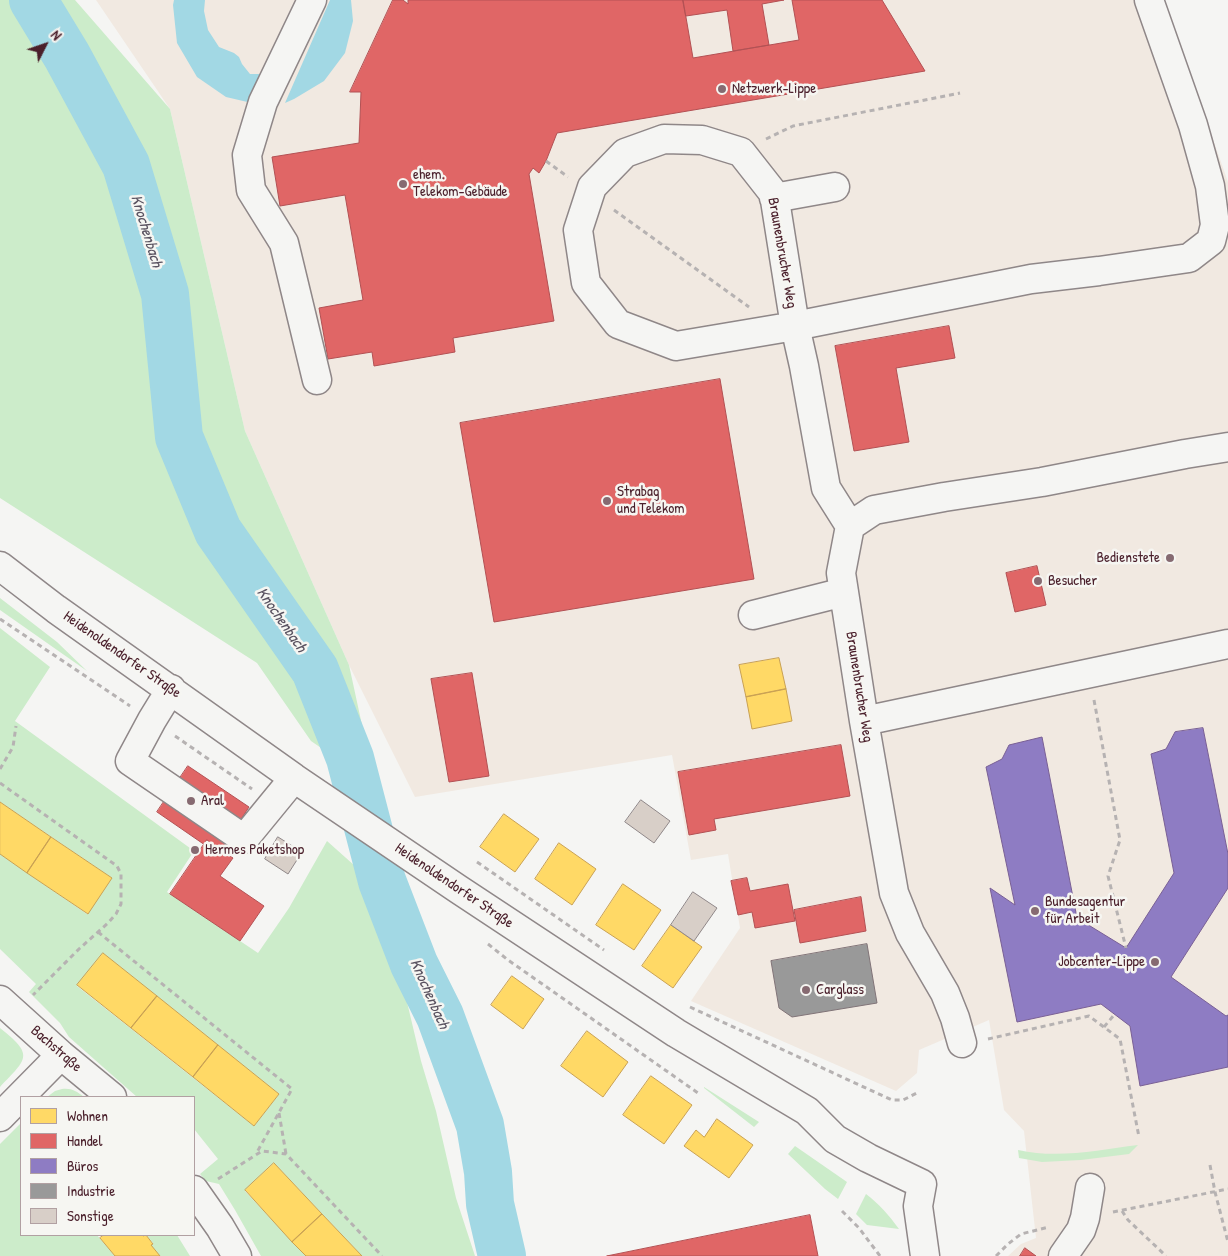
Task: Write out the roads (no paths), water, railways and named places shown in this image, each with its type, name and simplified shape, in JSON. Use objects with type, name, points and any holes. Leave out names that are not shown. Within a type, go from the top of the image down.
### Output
[{"type":"street","points":[[312,0],[264,102],[247,155],[252,190],[284,243],[317,380]]},
{"type":"street","points":[[794,326],[1031,279],[1189,258],[1212,241],[1215,225],[1210,186],[1193,125],[1148,0]]},
{"type":"street","name":"Braunenbrucher Weg","points":[[794,326],[676,346],[618,324],[586,283],[578,230],[592,186],[625,153],[664,139],[702,140],[741,152],[774,194],[794,326],[804,366],[826,488],[850,526],[841,574],[894,893],[910,933],[945,993],[955,1018],[974,1041]]},
{"type":"street","points":[[774,198],[834,187]]},
{"type":"street","points":[[850,526],[874,510],[1042,482],[1228,447]]},
{"type":"street","name":"Heidenoldendorfer Straße","points":[[0,566],[56,609],[340,810],[676,1034],[807,1111],[835,1138],[868,1158],[922,1184],[918,1206],[925,1256]]},
{"type":"street","points":[[753,615],[844,592]]},
{"type":"street","points":[[864,721],[1228,644]]},
{"type":"street","points":[[171,689],[130,761],[138,767],[244,839],[294,778]]},
{"type":"street","name":"Bachstraße","points":[[8,1007],[61,1055],[111,1096]]},
{"type":"street","points":[[21,1096],[61,1055]]},
{"type":"street","points":[[0,1117],[20,1097]]},
{"type":"street","points":[[1062,1256],[1081,1230],[1090,1188]]},
{"type":"street","points":[[195,1192],[220,1227],[237,1256]]},
{"type":"water","points":[[174,0],[205,0],[204,11],[208,30],[219,47],[239,57],[250,74],[264,74],[256,104],[226,97],[197,77],[177,43]]},
{"type":"water","points":[[330,0],[351,0],[353,21],[345,53],[324,81],[285,103]]},
{"type":"waterway","name":"Knochenbach","points":[[33,0],[67,56],[126,165],[165,294],[179,437],[218,531],[315,670],[350,758],[382,881],[414,964],[440,1016],[480,1125],[488,1172],[490,1204],[502,1256]]},
{"type":"place","name":"Netzwerk-Lippe","points":[[722,89]]},
{"type":"place","name":"ehem. Telekom-Gebäude","points":[[403,184]]},
{"type":"place","name":"Strabag und Telekom","points":[[607,501]]},
{"type":"place","name":"Bedienstete","points":[[1170,558]]},
{"type":"place","name":"Besucher","points":[[1038,581]]},
{"type":"place","name":"Aral","points":[[191,801]]},
{"type":"place","name":"Hermes Paketshop","points":[[195,850]]},
{"type":"place","name":"Bundesagentur für Arbeit","points":[[1035,911]]},
{"type":"place","name":"Jobcenter-Lippe","points":[[1155,962]]},
{"type":"place","name":"Carglass","points":[[806,990]]}]
